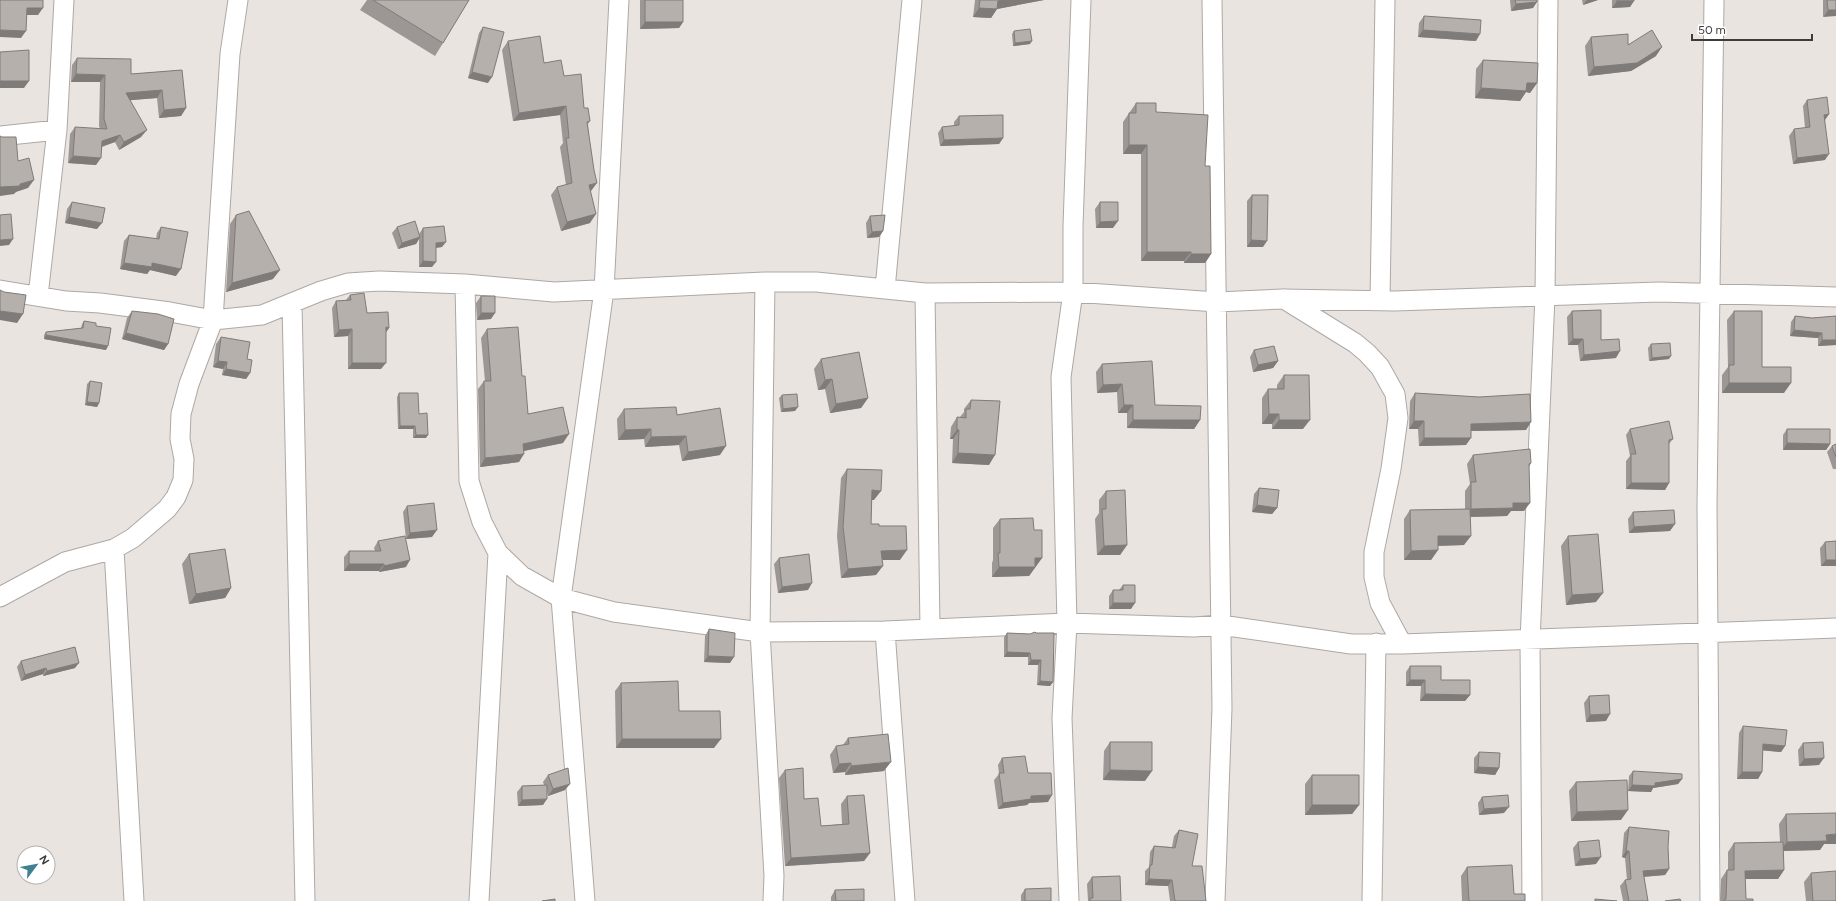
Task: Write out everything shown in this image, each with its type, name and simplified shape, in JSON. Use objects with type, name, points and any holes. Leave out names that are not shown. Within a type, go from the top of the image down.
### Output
[{"type":"street","points":[[38,296],[57,130],[64,0]]},
{"type":"street","points":[[0,596],[65,562],[114,549],[133,538],[167,509],[176,497],[183,480],[184,459],[180,439],[181,414],[189,384],[213,320],[230,54],[238,0]]},
{"type":"street","points":[[585,901],[561,598],[604,290],[619,0]]},
{"type":"street","points":[[885,289],[912,0]]},
{"type":"street","points":[[1069,901],[1062,718],[1067,623],[1061,378],[1073,292],[1073,211],[1081,0]]},
{"type":"street","points":[[1212,0],[1222,708],[1215,901]]},
{"type":"street","points":[[1380,301],[1385,0]]},
{"type":"street","points":[[1532,901],[1530,641],[1545,296],[1548,0]]},
{"type":"street","points":[[1710,901],[1708,506],[1714,0]]},
{"type":"street","points":[[0,136],[57,130]]},
{"type":"street","points":[[0,290],[170,312],[213,320],[262,315],[321,291],[348,284],[379,281],[465,284],[554,292],[765,282],[816,282],[925,293],[1073,292],[1216,302],[1283,299],[1380,301],[1658,292],[1836,297]]},
{"type":"street","points":[[765,282],[760,632],[774,876],[773,901]]},
{"type":"street","points":[[465,284],[469,481],[482,522],[498,553],[522,576],[561,598],[614,612],[760,632],[886,631],[1067,623],[1194,627],[1221,625],[1351,644],[1530,641],[1708,632],[1836,628]]},
{"type":"street","points":[[925,293],[930,628]]},
{"type":"street","points":[[1283,299],[1367,353],[1380,367],[1395,394],[1398,418],[1374,552],[1374,577],[1380,603],[1402,644]]},
{"type":"street","points":[[292,304],[305,901]]},
{"type":"street","points":[[114,549],[134,901]]},
{"type":"street","points":[[479,901],[498,553]]},
{"type":"street","points":[[886,631],[905,901]]},
{"type":"street","points":[[1372,901],[1376,643]]},
{"type":"building","points":[[0,0],[43,0],[43,8],[27,8],[26,31],[0,30]]},
{"type":"building","points":[[373,0],[469,0],[443,43]]},
{"type":"building","points":[[645,0],[683,0],[683,22],[645,22]]},
{"type":"building","points":[[980,0],[1005,0],[998,1],[997,9],[979,8]]},
{"type":"building","points":[[1515,0],[1537,0],[1537,2],[1516,4]]},
{"type":"building","points":[[1634,0],[1634,1],[1617,1]]},
{"type":"building","points":[[1827,0],[1836,0],[1836,10],[1828,10]]},
{"type":"building","points":[[1424,16],[1481,20],[1480,34],[1423,30]]},
{"type":"building","points":[[483,27],[504,32],[492,77],[472,72]]},
{"type":"building","points":[[1030,29],[1032,41],[1015,43],[1014,31]]},
{"type":"building","points":[[1652,30],[1662,47],[1637,63],[1594,67],[1591,37],[1628,34],[1628,45]]},
{"type":"building","points":[[540,36],[544,63],[561,60],[564,76],[581,74],[584,108],[588,108],[590,121],[587,122],[597,183],[589,185],[596,214],[567,222],[557,187],[572,183],[566,138],[569,138],[566,106],[519,113],[508,41]]},
{"type":"building","points":[[29,50],[29,81],[0,81],[0,52]]},
{"type":"building","points":[[77,58],[131,59],[131,74],[182,70],[186,108],[164,110],[162,90],[126,93],[147,130],[124,142],[120,135],[102,141],[101,158],[73,156],[75,127],[107,129],[104,119],[105,75],[76,74]]},
{"type":"building","points":[[1483,60],[1538,63],[1537,83],[1527,83],[1526,91],[1481,88]]},
{"type":"building","points":[[1827,97],[1829,114],[1824,115],[1829,154],[1797,158],[1794,129],[1810,127],[1807,100]]},
{"type":"building","points":[[1136,103],[1156,103],[1156,112],[1208,115],[1205,166],[1210,166],[1211,254],[1191,254],[1191,252],[1147,252],[1147,145],[1129,145],[1129,113],[1136,113]]},
{"type":"building","points":[[1003,115],[1003,138],[944,140],[942,127],[959,125],[959,116]]},
{"type":"building","points":[[0,136],[16,137],[18,161],[29,158],[34,180],[20,184],[20,186],[0,187]]},
{"type":"building","points":[[1252,195],[1268,195],[1267,241],[1251,240]]},
{"type":"building","points":[[72,202],[105,208],[102,223],[69,217]]},
{"type":"building","points":[[1100,202],[1118,202],[1118,221],[1100,222]]},
{"type":"building","points":[[249,211],[280,270],[232,283],[236,215]]},
{"type":"building","points":[[11,214],[13,239],[0,240],[0,215]]},
{"type":"building","points":[[885,215],[883,231],[872,232],[870,216]]},
{"type":"building","points":[[415,221],[420,237],[402,243],[397,227]]},
{"type":"building","points":[[444,226],[446,242],[436,243],[436,262],[423,261],[423,228]]},
{"type":"building","points":[[161,227],[188,232],[181,269],[152,263],[152,267],[124,263],[129,235],[159,239]]},
{"type":"building","points":[[0,290],[4,292],[26,295],[23,314],[0,311]]},
{"type":"building","points":[[364,293],[367,313],[388,312],[389,328],[386,327],[386,363],[352,363],[352,329],[339,330],[336,301],[351,300],[350,295]]},
{"type":"building","points":[[481,296],[495,296],[495,313],[481,313]]},
{"type":"building","points":[[1601,310],[1601,340],[1619,339],[1620,351],[1584,355],[1583,339],[1573,339],[1572,311]]},
{"type":"building","points":[[132,311],[158,314],[174,319],[168,344],[126,333]]},
{"type":"building","points":[[1734,311],[1762,311],[1762,367],[1791,367],[1791,383],[1729,383],[1729,365],[1734,365]]},
{"type":"building","points":[[1795,316],[1812,318],[1836,316],[1836,340],[1822,340],[1822,333],[1794,330]]},
{"type":"building","points":[[84,321],[96,323],[96,326],[111,328],[108,346],[46,335],[46,332],[83,328]]},
{"type":"building","points":[[518,327],[522,376],[525,376],[528,414],[563,407],[569,434],[523,444],[524,454],[485,458],[484,381],[491,381],[487,329]]},
{"type":"building","points":[[221,337],[250,342],[247,359],[252,360],[250,373],[226,369],[227,362],[218,361]]},
{"type":"building","points":[[1670,343],[1671,356],[1652,358],[1651,344]]},
{"type":"building","points":[[1274,346],[1278,361],[1258,365],[1254,350]]},
{"type":"building","points":[[859,352],[868,398],[836,404],[832,379],[825,380],[821,359]]},
{"type":"building","points":[[1152,361],[1155,405],[1201,406],[1200,420],[1133,420],[1133,405],[1124,405],[1122,384],[1103,385],[1102,364]]},
{"type":"building","points":[[1284,375],[1309,375],[1310,420],[1279,420],[1279,414],[1269,414],[1268,389],[1284,389]]},
{"type":"building","points":[[90,381],[102,383],[99,403],[87,402]]},
{"type":"building","points":[[399,393],[418,393],[419,414],[427,413],[428,435],[416,435],[415,426],[400,426]]},
{"type":"building","points":[[1415,393],[1479,397],[1530,394],[1531,422],[1471,424],[1471,438],[1424,438],[1424,421],[1414,421]]},
{"type":"building","points":[[797,394],[798,407],[783,409],[782,395]]},
{"type":"building","points":[[971,400],[1000,401],[995,455],[958,453],[959,430],[957,430],[957,417],[966,418],[966,409],[970,409]]},
{"type":"building","points":[[676,407],[677,415],[720,408],[726,446],[688,452],[686,436],[651,437],[651,429],[625,430],[624,409]]},
{"type":"building","points":[[1669,421],[1673,439],[1669,440],[1669,483],[1631,483],[1631,454],[1636,454],[1630,429]]},
{"type":"building","points":[[1787,429],[1830,429],[1830,444],[1787,443]]},
{"type":"building","points":[[1836,444],[1836,457],[1832,446]]},
{"type":"building","points":[[1530,449],[1530,503],[1513,503],[1513,508],[1471,509],[1471,482],[1476,482],[1473,455]]},
{"type":"building","points":[[847,469],[882,470],[881,491],[872,490],[871,524],[879,524],[879,526],[906,526],[907,550],[881,551],[883,566],[848,569],[843,527]]},
{"type":"building","points":[[1259,488],[1279,490],[1277,508],[1257,505]]},
{"type":"building","points":[[1125,490],[1127,545],[1104,546],[1102,509],[1106,509],[1106,491]]},
{"type":"building","points":[[434,503],[437,530],[410,533],[407,506]]},
{"type":"building","points":[[1470,509],[1471,536],[1438,536],[1438,550],[1411,551],[1410,510]]},
{"type":"building","points":[[1674,510],[1675,524],[1634,527],[1633,512]]},
{"type":"building","points":[[1033,518],[1034,530],[1042,530],[1042,558],[1035,558],[1035,567],[999,567],[998,553],[1000,553],[1000,519]]},
{"type":"building","points":[[1598,534],[1603,593],[1572,595],[1568,536]]},
{"type":"building","points":[[405,536],[410,560],[384,566],[384,564],[349,564],[349,551],[381,551],[378,541]]},
{"type":"building","points":[[1836,541],[1836,560],[1826,560],[1825,542]]},
{"type":"building","points":[[225,549],[231,588],[196,594],[189,554]]},
{"type":"building","points":[[809,554],[812,583],[782,587],[779,558]]},
{"type":"building","points":[[1123,585],[1135,585],[1135,603],[1113,603],[1113,590],[1123,590]]},
{"type":"building","points":[[709,629],[735,633],[734,657],[708,656]]},
{"type":"building","points":[[1035,632],[1054,633],[1053,682],[1040,681],[1041,660],[1031,660],[1030,653],[1007,652],[1007,633],[1030,634]]},
{"type":"building","points":[[75,647],[79,663],[47,671],[46,668],[25,675],[21,661]]},
{"type":"building","points":[[1410,666],[1441,666],[1441,680],[1470,680],[1470,695],[1425,694],[1425,680],[1410,680]]},
{"type":"building","points":[[678,681],[679,711],[720,711],[721,739],[622,739],[621,683]]},
{"type":"building","points":[[1609,695],[1610,714],[1590,715],[1589,696]]},
{"type":"building","points":[[1743,726],[1787,730],[1785,746],[1763,744],[1762,772],[1742,772]]},
{"type":"building","points":[[888,734],[891,762],[851,766],[851,763],[839,764],[836,746],[849,744],[848,738]]},
{"type":"building","points":[[1110,742],[1152,742],[1152,771],[1110,770]]},
{"type":"building","points":[[1823,742],[1824,758],[1804,759],[1803,743]]},
{"type":"building","points":[[1479,752],[1500,753],[1499,768],[1478,767]]},
{"type":"building","points":[[1025,756],[1028,773],[1051,773],[1052,795],[1031,796],[1031,799],[1003,803],[999,773],[1004,773],[1002,758]]},
{"type":"building","points":[[568,768],[570,784],[553,789],[548,775]]},
{"type":"building","points":[[803,768],[804,799],[818,798],[821,826],[849,824],[847,796],[864,795],[870,853],[791,858],[785,770]]},
{"type":"building","points":[[1633,771],[1682,774],[1682,779],[1655,783],[1655,786],[1632,785]]},
{"type":"building","points":[[1312,775],[1359,775],[1359,805],[1312,805]]},
{"type":"building","points":[[1627,780],[1628,810],[1577,812],[1576,782]]},
{"type":"building","points":[[547,785],[547,799],[522,800],[522,786]]},
{"type":"building","points":[[1508,795],[1509,807],[1484,809],[1482,797]]},
{"type":"building","points":[[1836,813],[1836,834],[1826,835],[1827,841],[1787,842],[1786,814]]},
{"type":"building","points":[[1629,827],[1669,831],[1669,869],[1643,871],[1648,901],[1629,901],[1625,880],[1631,879],[1629,851],[1626,851]]},
{"type":"building","points":[[1179,830],[1198,834],[1192,866],[1202,866],[1206,901],[1175,901],[1172,880],[1149,879],[1154,846],[1175,848]]},
{"type":"building","points":[[1599,840],[1601,857],[1580,859],[1578,842]]},
{"type":"building","points":[[1783,842],[1784,870],[1745,871],[1746,899],[1753,899],[1753,901],[1723,901],[1726,899],[1727,870],[1734,870],[1734,843]]},
{"type":"building","points":[[1512,865],[1514,894],[1525,894],[1525,901],[1469,901],[1467,867]]},
{"type":"building","points":[[1836,871],[1836,901],[1813,901],[1811,873]]},
{"type":"building","points":[[1120,876],[1121,901],[1090,901],[1090,898],[1093,898],[1092,877]]},
{"type":"building","points":[[1051,888],[1051,901],[1025,901],[1025,889]]},
{"type":"building","points":[[864,889],[864,901],[836,901],[835,890]]},
{"type":"building","points":[[555,899],[555,901],[542,901]]},
{"type":"building","points":[[1595,899],[1617,901],[1595,901]]},
{"type":"building","points":[[1680,899],[1681,901],[1665,901]]}]
